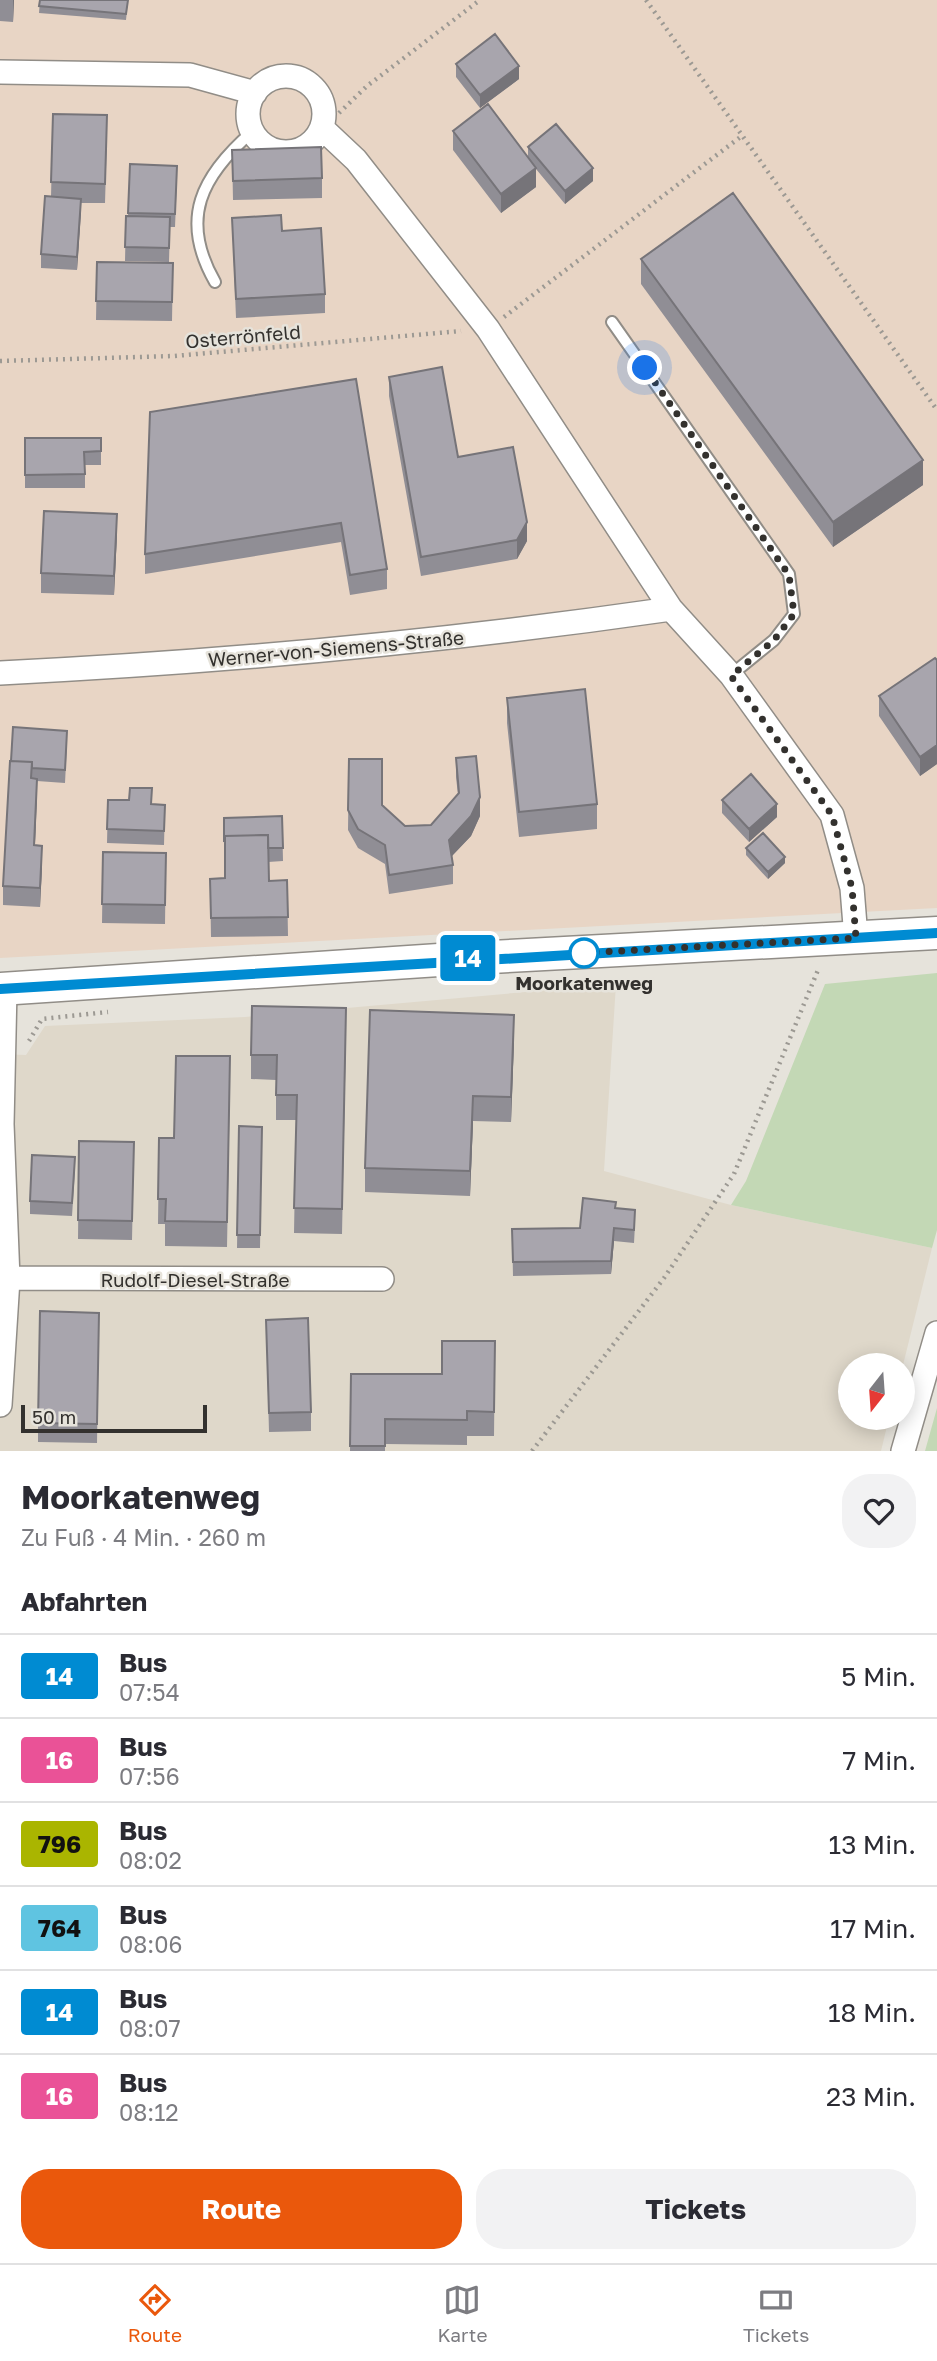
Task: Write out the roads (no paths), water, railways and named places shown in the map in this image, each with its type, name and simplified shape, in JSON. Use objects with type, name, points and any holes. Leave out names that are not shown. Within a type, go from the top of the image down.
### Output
[{"type":"street","points":[[0,72],[190,75],[255,93]]},
{"type":"street","points":[[283,76],[308,83],[323,105],[323,129],[306,146],[283,152],[259,140],[248,118],[255,93],[270,80],[283,76]]},
{"type":"street","points":[[323,129],[356,160],[488,328],[671,609],[731,676],[832,815],[852,888],[856,938]]},
{"type":"street","name":"Werner-von-Siemens-Straße","points":[[0,673],[114,668],[316,651],[515,631],[671,609]]},
{"type":"street","points":[[0,1405],[4,1278],[3,989],[454,959],[937,933]]},
{"type":"street","name":"Rudolf-Diesel-Straße","points":[[4,1278],[382,1279]]},
{"type":"street","points":[[903,1451],[937,1333]]},
{"type":"lane","points":[[215,282],[201,257],[196,234],[196,210],[208,182],[224,159],[253,131]]},
{"type":"lane","points":[[612,322],[789,575],[794,614],[774,640],[731,676]]},
{"type":"place","name":"Moorkatenweg","points":[[584,953]]}]
